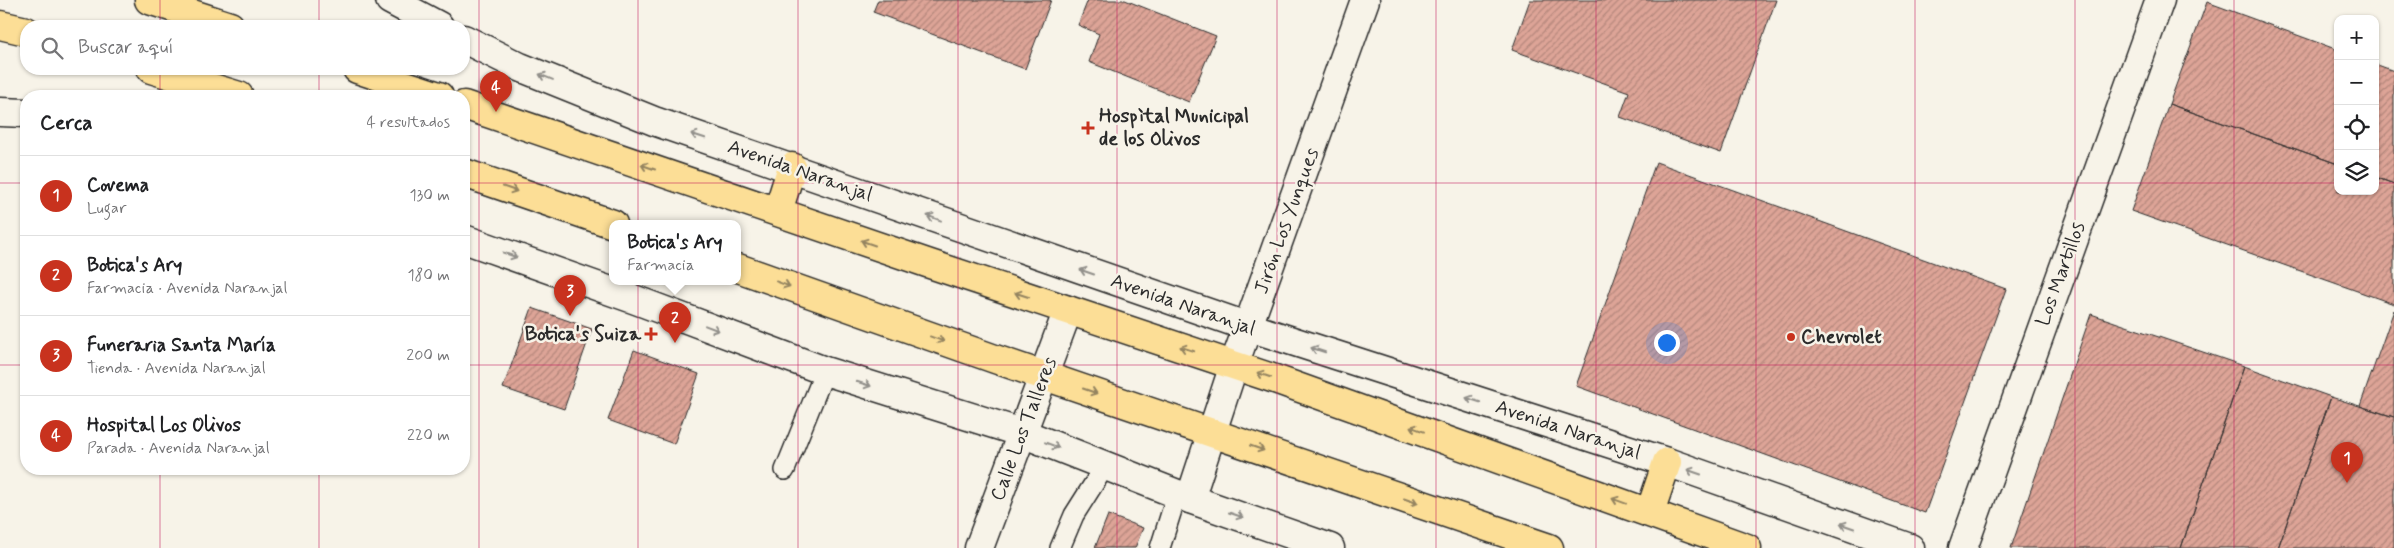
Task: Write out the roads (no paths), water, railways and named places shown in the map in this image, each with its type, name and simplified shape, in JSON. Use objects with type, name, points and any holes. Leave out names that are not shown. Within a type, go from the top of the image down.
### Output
[{"type":"highway","points":[[149,0],[211,20]]},
{"type":"highway","points":[[0,25],[20,30]]},
{"type":"highway","points":[[171,75],[219,90]]},
{"type":"highway","points":[[375,75],[421,90]]},
{"type":"highway","name":"Avenida Naranjal","points":[[470,107],[1234,365],[1747,548]]},
{"type":"highway","points":[[778,211],[792,167]]},
{"type":"highway","points":[[470,175],[609,223]]},
{"type":"highway","points":[[741,269],[1044,376],[1549,548]]},
{"type":"highway","points":[[1650,512],[1668,462]]},
{"type":"main road","points":[[390,0],[428,20]]},
{"type":"main road","name":"Jirón Los Yunques","points":[[1184,496],[1211,432],[1366,0]]},
{"type":"main road","name":"Los Martillos","points":[[1963,548],[2160,0]]},
{"type":"main road","name":"Avenida Naranjal","points":[[470,43],[520,67],[654,121],[792,167],[1249,327],[1668,462],[1910,548]]},
{"type":"main road","points":[[0,112],[20,112]]},
{"type":"main road","points":[[470,241],[636,300],[825,372],[1022,433],[1184,496],[1330,548]]},
{"type":"main road","name":"Calle Los Talleres","points":[[979,548],[1068,310]]},
{"type":"lane","points":[[785,470],[825,372]]},
{"type":"lane","points":[[1060,548],[1074,515],[1105,466]]},
{"type":"lane","points":[[1160,548],[1184,496]]},
{"type":"place","name":"Hospital Los Olivos","points":[[496,112]]},
{"type":"place","name":"Hospìtal Municipal de los Olivos","points":[[1088,128]]},
{"type":"place","name":"Funeraria Santa María","points":[[570,316]]},
{"type":"place","name":"Botica's Suiza","points":[[651,334]]},
{"type":"place","name":"Chevrolet","points":[[1791,337]]},
{"type":"place","name":"Botica's Ary","points":[[675,343]]},
{"type":"place","name":"Covema","points":[[2347,483]]}]
